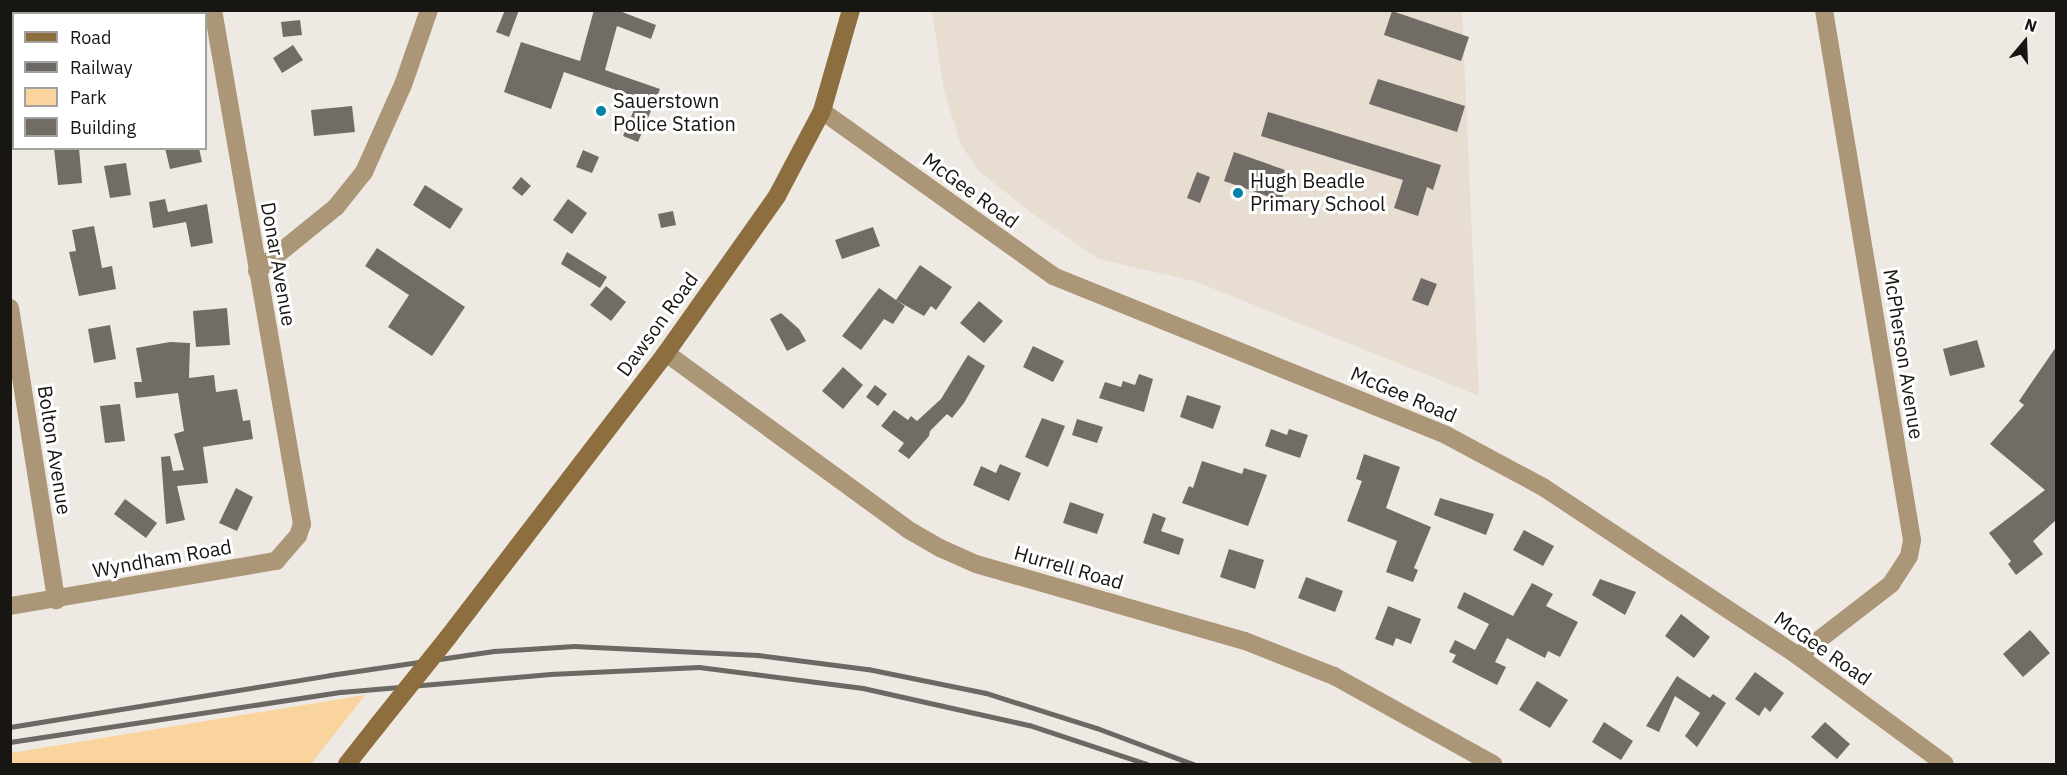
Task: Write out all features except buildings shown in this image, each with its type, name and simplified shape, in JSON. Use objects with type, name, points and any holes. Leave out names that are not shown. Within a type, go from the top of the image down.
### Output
[{"type":"street","name":"Donar Avenue","points":[[213,10],[302,524]]},
{"type":"street","points":[[257,271],[336,207],[364,172],[403,85],[429,10]]},
{"type":"street","name":"Dawson Road","points":[[347,765],[666,353],[777,196],[822,111],[850,10]]},
{"type":"street","name":"McPherson Avenue","points":[[1798,656],[1891,584],[1909,556],[1912,540],[1824,10]]},
{"type":"street","name":"McGee Road","points":[[822,111],[1053,276],[1446,435],[1543,487],[1798,656],[1945,765]]},
{"type":"street","name":"Bolton Avenue","points":[[10,308],[56,600]]},
{"type":"street","name":"Hurrell Road","points":[[666,353],[907,529],[940,548],[976,564],[1245,641],[1334,676],[1492,765]]},
{"type":"street","name":"Wyndham Road","points":[[10,606],[276,561],[292,546],[302,524]]},
{"type":"shaded area","name":"Hugh Beadle Primary School","points":[[932,11],[1462,11],[1479,396],[1197,282],[1099,259],[1033,214],[980,172],[961,145],[944,91]]},
{"type":"green space","points":[[365,695],[311,764],[11,764],[11,753]]},
{"type":"railway","points":[[10,727],[330,675],[495,651],[574,646],[758,655],[868,669],[986,693],[1097,728],[1193,764]]},
{"type":"railway","points":[[10,742],[341,692],[550,674],[699,667],[863,688],[1029,725],[1147,764]]},
{"type":"place","name":"Sauerstown Police Station","points":[[601,111]]},
{"type":"place","name":"Hugh Beadle Primary School","points":[[1238,193]]}]
